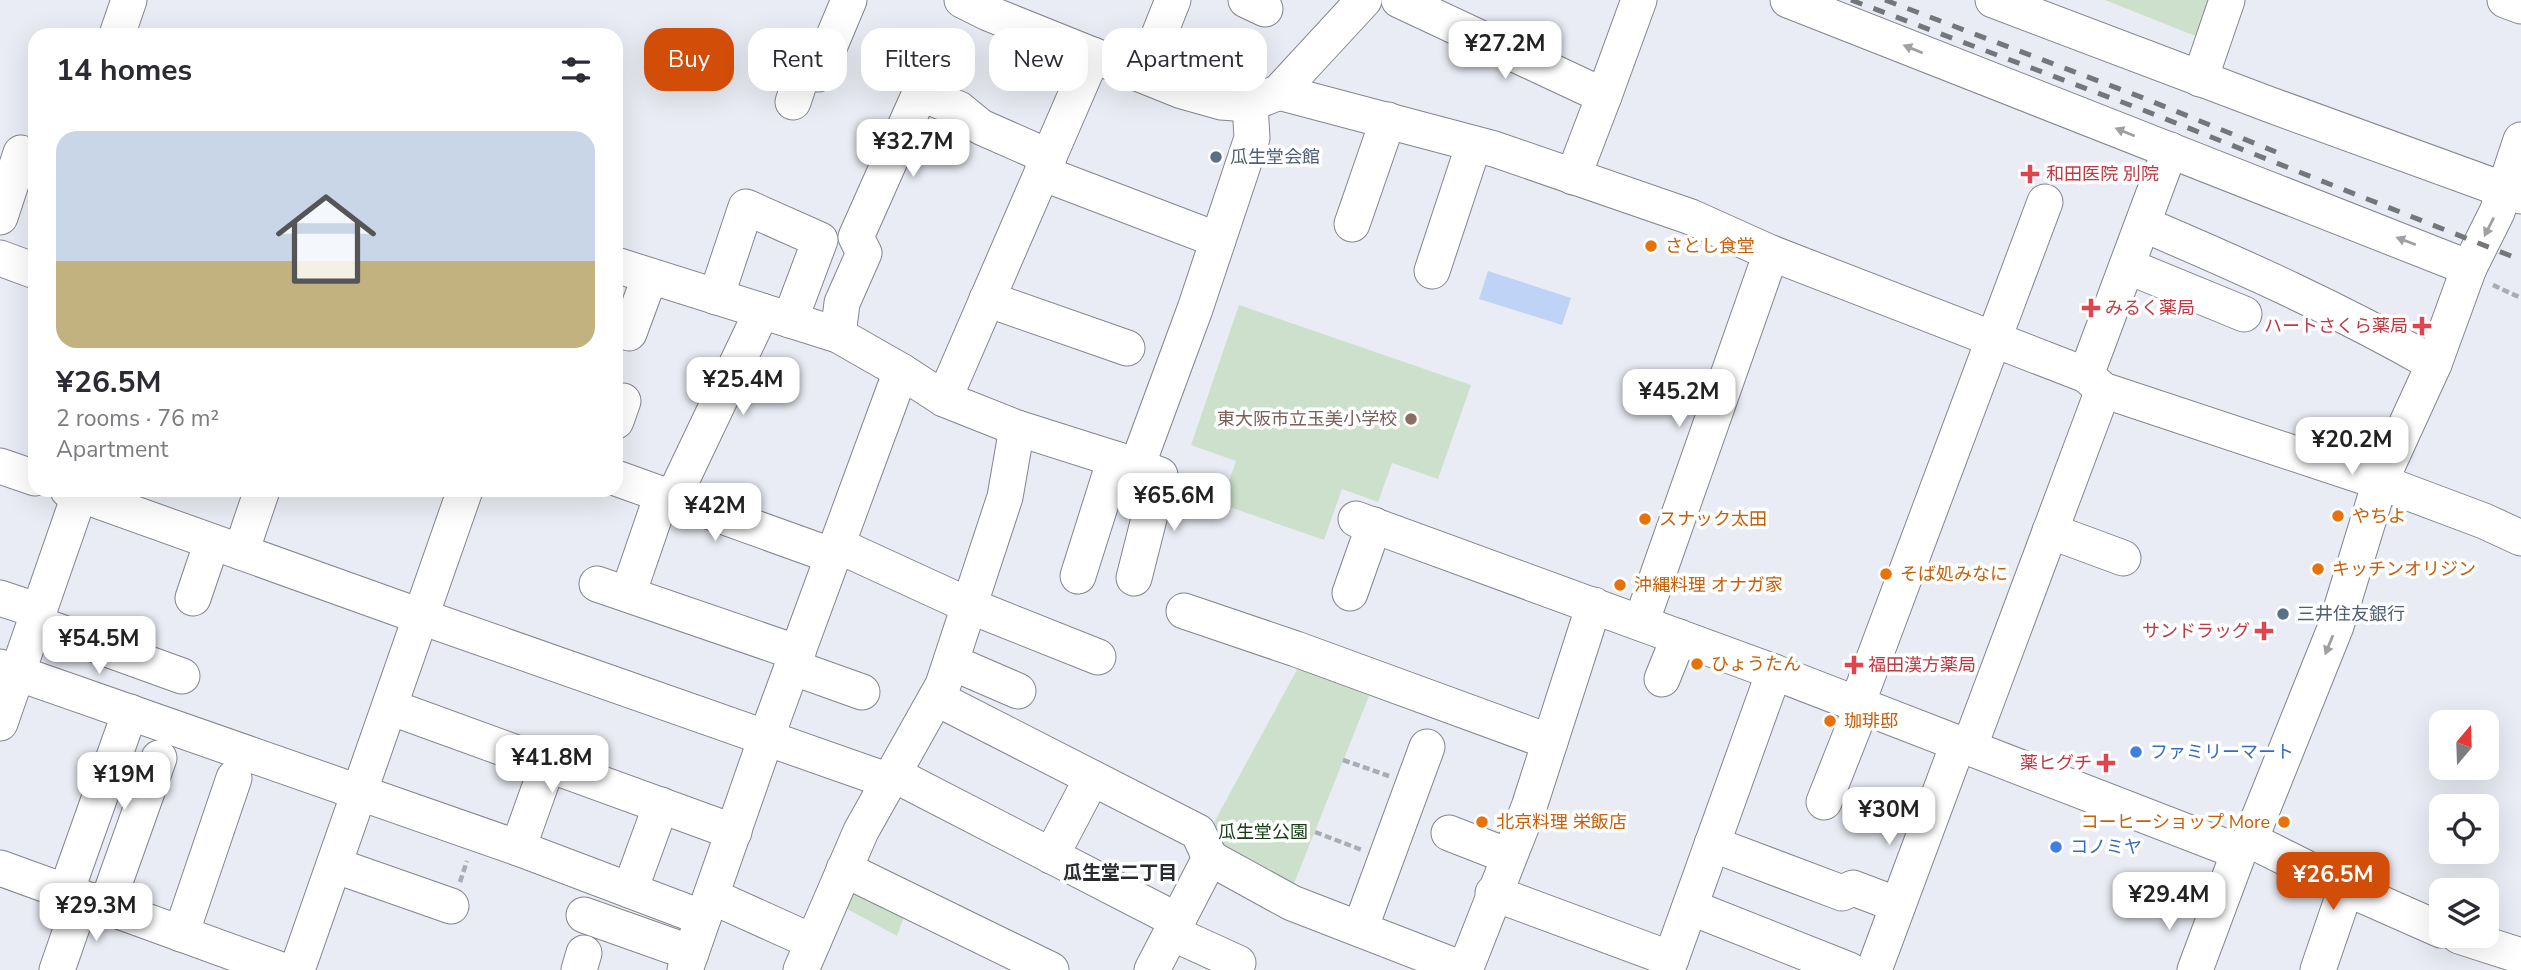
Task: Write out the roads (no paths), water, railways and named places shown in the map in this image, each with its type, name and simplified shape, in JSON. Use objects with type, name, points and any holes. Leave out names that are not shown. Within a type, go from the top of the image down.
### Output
[{"type":"street","points":[[119,28],[129,0]]},
{"type":"street","points":[[793,102],[804,69],[818,74],[849,0]]},
{"type":"street","points":[[962,0],[1102,59]]},
{"type":"street","points":[[1162,28],[1173,0]]},
{"type":"street","points":[[1078,576],[1218,240],[1265,98],[1364,0]]},
{"type":"street","points":[[1399,0],[1604,96]]},
{"type":"street","points":[[1573,177],[1639,0]]},
{"type":"street","points":[[1788,0],[1848,11],[2170,150],[2479,275]]},
{"type":"street","points":[[1993,0],[2512,194]]},
{"type":"street","points":[[2200,79],[2227,0]]},
{"type":"street","points":[[2505,0],[2521,6]]},
{"type":"street","points":[[944,399],[1093,55]]},
{"type":"street","points":[[1182,91],[1221,103],[1265,98],[1388,120],[1474,144],[1573,177],[1690,217],[1771,253],[1992,339],[2094,382],[2380,482],[2484,520],[2521,538]]},
{"type":"street","points":[[838,335],[842,303],[864,253],[856,237],[920,93],[958,110],[981,127],[1046,165],[1218,240]]},
{"type":"street","points":[[1352,224],[1388,120]]},
{"type":"street","points":[[2194,970],[2207,933],[2336,626],[2380,482],[2434,364],[2479,275],[2497,212],[2512,194],[2521,140]]},
{"type":"street","points":[[1432,271],[1474,144]]},
{"type":"street","points":[[1874,970],[2050,531],[2127,266],[2170,150]]},
{"type":"street","points":[[0,218],[21,153]]},
{"type":"street","points":[[1825,802],[1992,339],[2045,202]]},
{"type":"street","points":[[716,296],[746,207],[820,240],[613,589],[795,660],[862,692]]},
{"type":"street","points":[[2143,224],[2258,273],[2387,337],[2434,364]]},
{"type":"street","points":[[1641,623],[1771,253]]},
{"type":"street","points":[[0,258],[28,268]]},
{"type":"street","points":[[2127,266],[2244,314]]},
{"type":"street","points":[[623,267],[838,335],[944,399],[1017,428],[1160,475],[1134,578]]},
{"type":"street","points":[[629,333],[650,276]]},
{"type":"street","points":[[987,299],[1127,348]]},
{"type":"street","points":[[584,915],[688,962],[766,738],[901,371]]},
{"type":"street","points":[[9,671],[360,792],[630,890],[707,907],[807,956],[861,831],[943,685],[1005,497],[1017,428]]},
{"type":"street","points":[[0,466],[28,476]]},
{"type":"street","points":[[623,480],[835,551],[1098,657]]},
{"type":"street","points":[[0,723],[9,671],[37,617],[74,497]]},
{"type":"street","points":[[92,497],[422,617],[766,738],[891,778],[1051,856],[1238,963]]},
{"type":"street","points":[[193,598],[258,497]]},
{"type":"street","points":[[297,970],[463,497]]},
{"type":"street","points":[[1350,593],[1365,522],[1774,672],[1964,746],[2244,846],[2429,924]]},
{"type":"street","points":[[2050,531],[2123,558]]},
{"type":"street","points":[[0,598],[37,617],[182,676]]},
{"type":"street","points":[[936,698],[1198,832],[1210,858],[1292,903],[1465,970],[1493,892],[1529,807],[1594,605]]},
{"type":"street","points":[[1184,611],[1550,742]]},
{"type":"street","points":[[1662,679],[1679,637]]},
{"type":"street","points":[[951,662],[1018,691]]},
{"type":"street","points":[[1493,892],[1669,965],[1774,672]]},
{"type":"street","points":[[390,707],[734,832]]},
{"type":"street","points":[[85,899],[130,712]]},
{"type":"street","points":[[1360,929],[1427,747]]},
{"type":"street","points":[[57,970],[85,899],[159,758]]},
{"type":"street","points":[[518,848],[548,764]]},
{"type":"street","points":[[181,934],[234,778]]},
{"type":"street","points":[[1051,856],[1093,778]]},
{"type":"street","points":[[630,890],[661,805]]},
{"type":"street","points":[[1449,833],[1508,856]]},
{"type":"street","points":[[1712,844],[1842,893],[1853,888],[1898,905]]},
{"type":"street","points":[[1152,970],[1210,858]]},
{"type":"street","points":[[334,865],[451,906]]},
{"type":"street","points":[[0,869],[281,970]]},
{"type":"street","points":[[844,869],[1051,970]]},
{"type":"street","points":[[2318,970],[2346,888]]},
{"type":"street","points":[[1690,907],[1849,970]]},
{"type":"street","points":[[2171,970],[2207,933]]},
{"type":"street","points":[[2496,948],[2521,956]]},
{"type":"water","points":[[1488,271],[1571,298],[1562,325],[1479,299]]},
{"type":"railway","points":[[1851,0],[2143,110],[2521,260]]},
{"type":"railway","points":[[1885,0],[2146,99],[2276,152]]},
{"type":"place","name":"瓜生堂会館","points":[[1216,157]]},
{"type":"place","name":"和田医院 別院","points":[[2030,174]]},
{"type":"place","name":"さとし食堂","points":[[1651,246]]},
{"type":"place","name":"みるく薬局","points":[[2091,308]]},
{"type":"place","name":"ハートさくら薬局","points":[[2422,326]]},
{"type":"place","name":"東大阪市立玉美小学校","points":[[1411,419]]},
{"type":"place","name":"やちよ","points":[[2338,516]]},
{"type":"place","name":"スナック太田","points":[[1645,519]]},
{"type":"place","name":"キッチンオリジン","points":[[2318,569]]},
{"type":"place","name":"そば処みなに","points":[[1886,574]]},
{"type":"place","name":"沖縄料理 オナガ家","points":[[1620,585]]},
{"type":"place","name":"三井住友銀行","points":[[2283,614]]},
{"type":"place","name":"サンドラッグ","points":[[2264,631]]},
{"type":"place","name":"ひょうたん","points":[[1697,664]]},
{"type":"place","name":"福田漢方薬局","points":[[1854,665]]},
{"type":"place","name":"珈琲邸","points":[[1830,721]]},
{"type":"place","name":"ファミリーマート","points":[[2136,752]]},
{"type":"place","name":"薬ヒグチ","points":[[2106,763]]},
{"type":"place","name":"北京料理 栄飯店","points":[[1482,822]]},
{"type":"place","name":"コーヒーショップ More","points":[[2284,822]]},
{"type":"place","name":"コノミヤ","points":[[2056,847]]},
{"type":"district","name":"瓜生堂二丁目","points":[[1120,873]]},
{"type":"park label","name":"瓜生堂公園","points":[[1263,832]]}]
